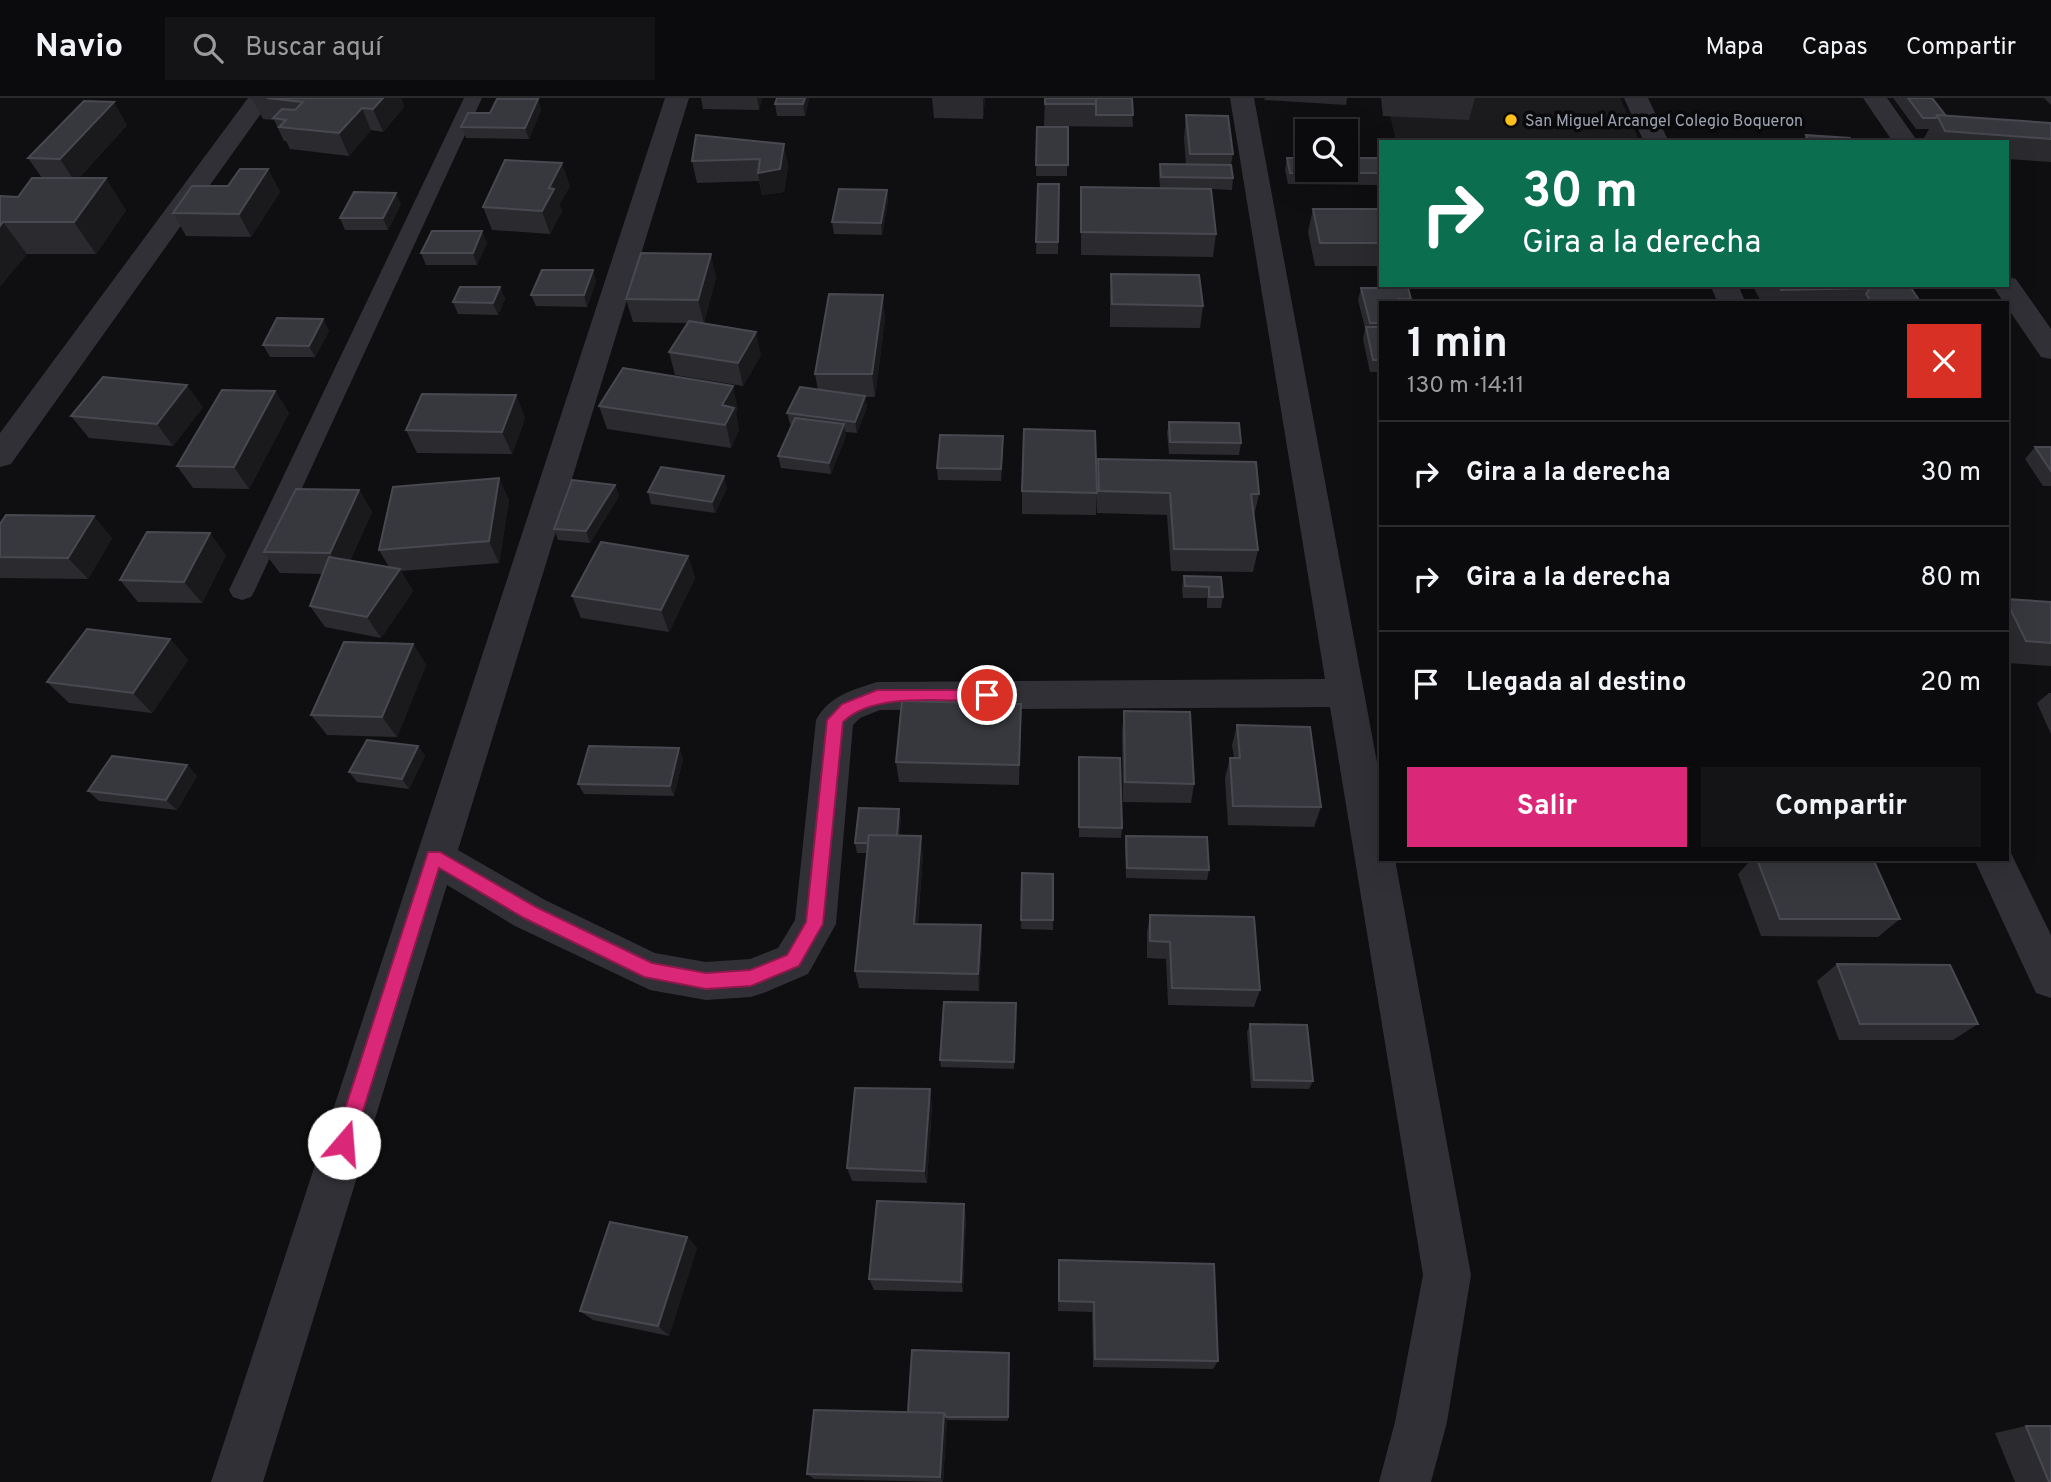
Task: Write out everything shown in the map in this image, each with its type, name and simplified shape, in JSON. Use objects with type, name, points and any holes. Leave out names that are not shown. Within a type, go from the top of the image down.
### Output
[{"type":"street","points":[[0,456],[260,98]]},
{"type":"street","points":[[237,1482],[677,98]]},
{"type":"street","points":[[1241,98],[1447,1275],[1421,1422],[1405,1482]]},
{"type":"street","points":[[1636,98],[1656,140]]},
{"type":"street","points":[[1875,98],[1905,140]]},
{"type":"street","points":[[2007,287],[2051,350]]},
{"type":"street","points":[[434,857],[530,913],[650,971],[706,981],[751,978],[793,961],[815,924],[835,720],[847,708],[877,696],[1345,693]]},
{"type":"street","points":[[1995,861],[2051,979]]},
{"type":"lane","points":[[242,590],[474,98]]},
{"type":"shaded area","name":"San Miguel Arcangel Colegio Boqueron","points":[[1386,98],[1620,98],[1639,140],[1396,140]]},
{"type":"building","points":[[267,98],[383,98],[373,109],[362,108],[339,133],[279,127],[286,120],[273,118],[282,109],[295,110],[303,102]]},
{"type":"building","points":[[777,98],[805,98],[803,104],[775,104]]},
{"type":"building","points":[[1045,98],[1096,98],[1097,104],[1045,104]]},
{"type":"building","points":[[1096,98],[1132,98],[1133,115],[1096,115]]},
{"type":"building","points":[[1908,98],[1932,98],[1946,116],[1923,118]]},
{"type":"building","points":[[497,99],[538,99],[525,128],[461,127],[468,113],[490,113]]},
{"type":"building","points":[[84,101],[114,102],[60,159],[28,158]]},
{"type":"building","points":[[1186,115],[1228,116],[1233,154],[1190,154]]},
{"type":"building","points":[[1937,115],[2051,123],[2051,139],[1945,131]]},
{"type":"building","points":[[1037,127],[1068,127],[1068,165],[1036,165]]},
{"type":"building","points":[[696,135],[784,144],[780,169],[758,173],[760,159],[692,161]]},
{"type":"building","points":[[1806,135],[1851,140],[1808,140]]},
{"type":"building","points":[[1287,158],[1295,158],[1295,173],[1290,173]]},
{"type":"building","points":[[1358,158],[1379,158],[1379,173],[1358,173]]},
{"type":"building","points":[[505,160],[562,163],[549,188],[554,189],[542,211],[483,207]]},
{"type":"building","points":[[1160,164],[1231,165],[1233,178],[1161,177]]},
{"type":"building","points":[[240,169],[268,169],[239,214],[173,213],[192,186],[228,186]]},
{"type":"building","points":[[32,178],[106,178],[74,222],[3,222],[0,226],[0,196],[18,197]]},
{"type":"building","points":[[1038,184],[1059,184],[1058,242],[1036,242]]},
{"type":"building","points":[[1081,187],[1211,189],[1216,234],[1081,232]]},
{"type":"building","points":[[839,189],[887,190],[881,223],[832,222]]},
{"type":"building","points":[[354,192],[396,193],[383,218],[340,218]]},
{"type":"building","points":[[1313,209],[1379,209],[1379,243],[1320,243]]},
{"type":"building","points":[[432,231],[482,231],[473,253],[421,253]]},
{"type":"building","points":[[641,253],[711,254],[698,300],[626,299]]},
{"type":"building","points":[[542,270],[593,270],[584,295],[531,295]]},
{"type":"building","points":[[1111,274],[1199,275],[1203,306],[1112,304]]},
{"type":"building","points":[[460,287],[500,287],[493,303],[453,302]]},
{"type":"building","points":[[1779,287],[1870,288],[1781,290]]},
{"type":"building","points":[[1910,287],[1920,301],[1871,301],[1866,294],[1870,288]]},
{"type":"building","points":[[1361,288],[1408,288],[1411,299],[1379,301],[1379,323],[1370,323]]},
{"type":"building","points":[[829,294],[883,295],[872,374],[815,374]]},
{"type":"building","points":[[277,318],[323,319],[309,346],[263,345]]},
{"type":"building","points":[[689,321],[756,332],[738,363],[669,352]]},
{"type":"building","points":[[1366,327],[1379,327],[1379,360],[1373,360]]},
{"type":"building","points":[[623,368],[733,386],[722,405],[734,408],[725,425],[599,406]]},
{"type":"building","points":[[103,377],[187,385],[157,424],[71,416]]},
{"type":"building","points":[[800,387],[865,396],[855,422],[787,413]]},
{"type":"building","points":[[222,390],[275,391],[234,467],[177,466]]},
{"type":"building","points":[[422,394],[516,395],[502,432],[406,430]]},
{"type":"building","points":[[795,418],[844,424],[829,463],[778,456]]},
{"type":"building","points":[[1169,422],[1239,423],[1241,443],[1170,442]]},
{"type":"building","points":[[1024,429],[1095,431],[1097,493],[1022,491]]},
{"type":"building","points":[[940,435],[1003,436],[1001,469],[937,468]]},
{"type":"building","points":[[2035,447],[2051,447],[2051,471]]},
{"type":"building","points":[[1098,459],[1256,462],[1259,494],[1251,494],[1258,550],[1174,549],[1170,493],[1099,491]]},
{"type":"building","points":[[661,467],[724,476],[712,502],[648,492]]},
{"type":"building","points":[[499,478],[489,541],[379,550],[393,487]]},
{"type":"building","points":[[572,480],[615,485],[586,531],[554,529]]},
{"type":"building","points":[[296,489],[359,490],[330,553],[264,552]]},
{"type":"building","points":[[6,515],[94,516],[68,558],[0,557],[0,524]]},
{"type":"building","points":[[147,532],[210,533],[184,582],[120,580]]},
{"type":"building","points":[[601,542],[688,556],[661,610],[572,596]]},
{"type":"building","points":[[329,557],[400,569],[367,617],[310,606]]},
{"type":"building","points":[[1184,576],[1221,577],[1223,597],[1209,597],[1209,587],[1185,586]]},
{"type":"building","points":[[2009,599],[2051,602],[2051,643],[2026,641],[2009,606]]},
{"type":"building","points":[[87,629],[170,639],[133,693],[47,682]]},
{"type":"building","points":[[344,642],[413,644],[382,717],[311,715]]},
{"type":"building","points":[[902,701],[1021,704],[1019,765],[896,762]]},
{"type":"building","points":[[1124,711],[1190,712],[1194,784],[1125,782]]},
{"type":"building","points":[[1237,725],[1310,727],[1321,807],[1233,806],[1230,758],[1240,758]]},
{"type":"building","points":[[367,740],[418,746],[402,779],[349,772]]},
{"type":"building","points":[[589,746],[679,748],[670,786],[578,784]]},
{"type":"building","points":[[112,756],[187,765],[166,800],[88,791]]},
{"type":"building","points":[[1079,757],[1120,758],[1122,828],[1079,827]]},
{"type":"building","points":[[859,808],[899,809],[897,836],[869,835],[868,843],[855,843]]},
{"type":"building","points":[[869,835],[921,836],[914,924],[981,925],[978,974],[855,971]]},
{"type":"building","points":[[1126,836],[1207,837],[1209,870],[1127,868]]},
{"type":"building","points":[[1758,861],[1874,861],[1900,919],[1780,919]]},
{"type":"building","points":[[1022,873],[1053,874],[1053,920],[1021,920]]},
{"type":"building","points":[[1150,915],[1254,917],[1260,990],[1172,988],[1170,942],[1150,941]]},
{"type":"building","points":[[1837,964],[1950,965],[1978,1024],[1860,1024]]},
{"type":"building","points":[[944,1002],[1016,1003],[1014,1062],[940,1060]]},
{"type":"building","points":[[1250,1024],[1307,1025],[1313,1081],[1254,1080]]},
{"type":"building","points":[[855,1088],[930,1089],[924,1171],[847,1168]]},
{"type":"building","points":[[877,1201],[964,1204],[961,1282],[869,1279]]},
{"type":"building","points":[[610,1222],[687,1237],[658,1326],[580,1311]]},
{"type":"building","points":[[1059,1260],[1214,1264],[1218,1361],[1095,1359],[1094,1302],[1059,1301]]},
{"type":"building","points":[[912,1350],[1009,1353],[1008,1417],[946,1417],[944,1413],[908,1412]]},
{"type":"building","points":[[814,1410],[944,1413],[940,1477],[807,1474]]},
{"type":"building","points":[[2026,1426],[2051,1426],[2051,1482],[2049,1482]]},
{"type":"place","name":"San Miguel Arcangel Colegio Boqueron","points":[[1511,120]]},
{"type":"route","points":[[344,1143],[434,857],[530,913],[650,971],[706,981],[751,978],[793,961],[815,924],[835,720],[847,708],[877,696],[987,695]]}]
